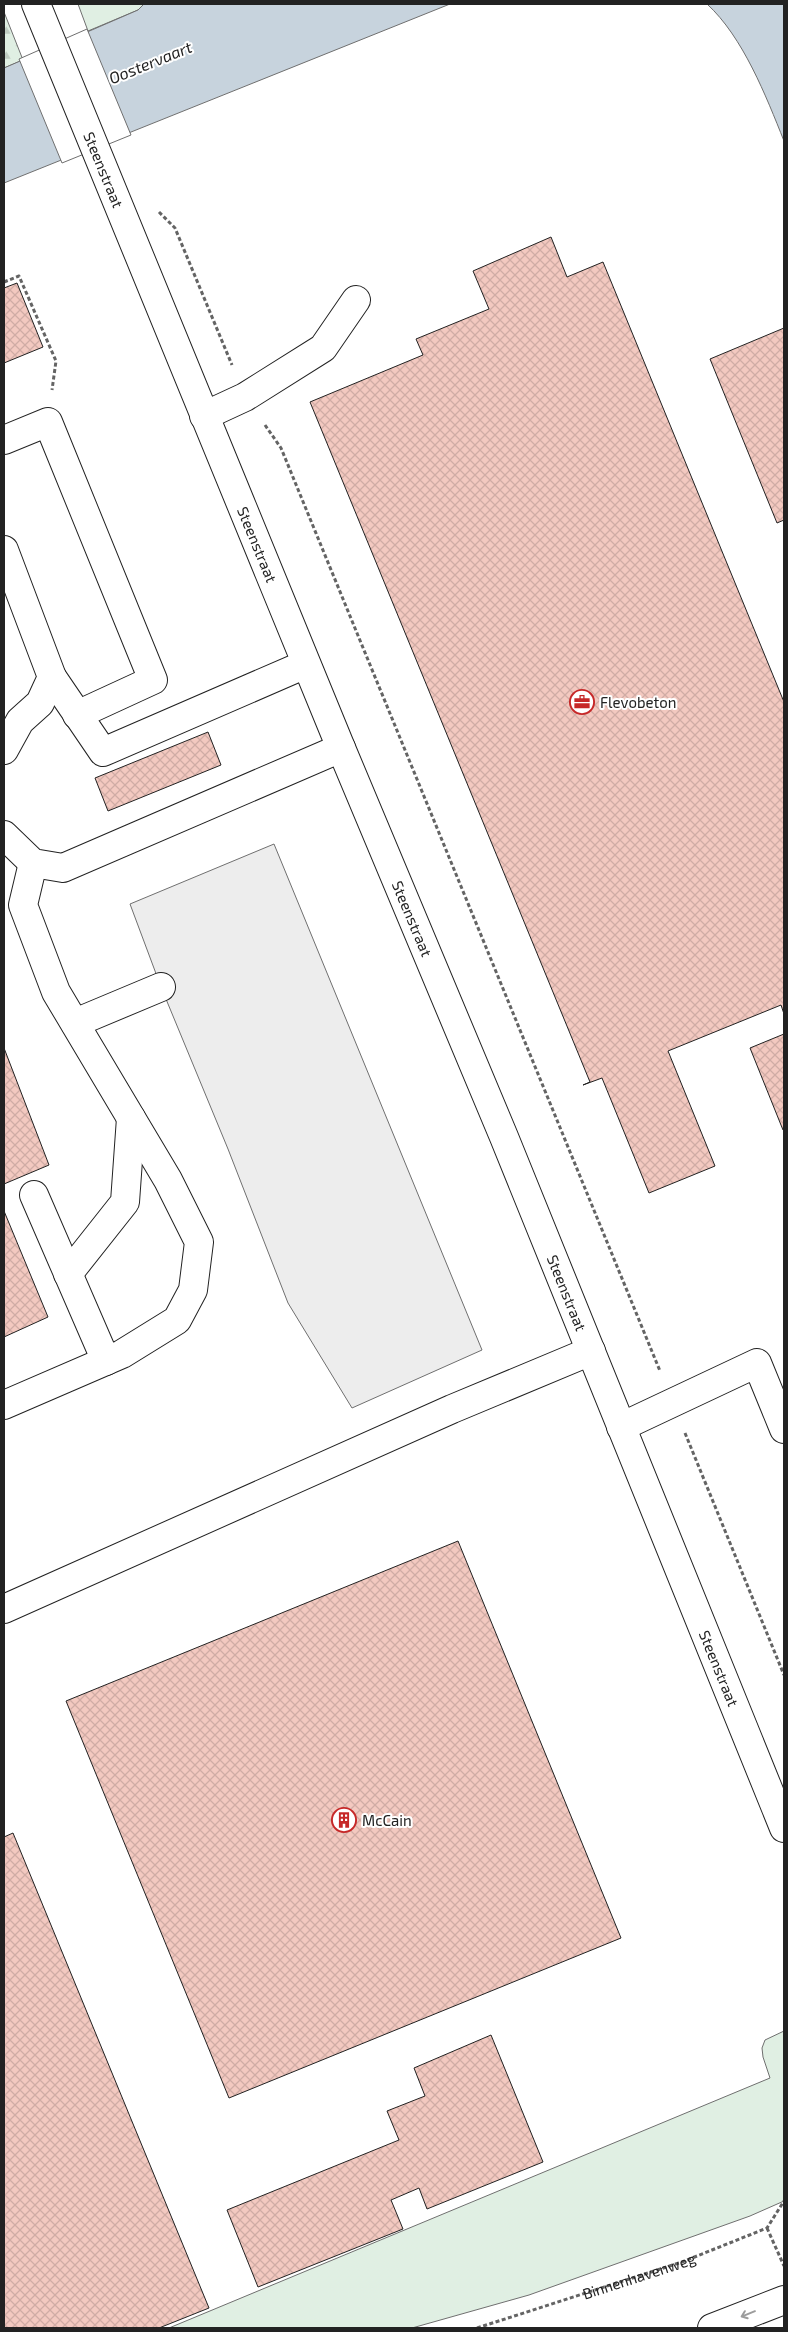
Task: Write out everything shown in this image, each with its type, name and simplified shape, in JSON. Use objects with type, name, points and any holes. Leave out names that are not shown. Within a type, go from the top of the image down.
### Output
[{"type":"street","name":"Steenstraat","points":[[37,7],[306,664],[591,1350],[784,1828]]},
{"type":"street","points":[[204,416],[245,397],[322,348],[356,300]]},
{"type":"street","points":[[4,440],[48,422],[153,680],[77,715]]},
{"type":"street","points":[[4,550],[52,677],[103,752],[306,664]]},
{"type":"street","points":[[4,750],[20,721],[40,703],[52,677]]},
{"type":"street","points":[[4,834],[33,863],[63,868],[341,748]]},
{"type":"street","points":[[4,1406],[122,1354],[177,1320],[193,1290],[199,1242],[168,1180],[56,992],[23,905],[33,863]]},
{"type":"street","points":[[75,1023],[161,987]]},
{"type":"street","points":[[68,1274],[126,1202],[131,1118]]},
{"type":"street","points":[[34,1195],[106,1361]]},
{"type":"street","points":[[4,1609],[452,1409],[591,1350]]},
{"type":"street","points":[[621,1426],[757,1363],[784,1429]]},
{"type":"street","points":[[712,2328],[784,2300]]},
{"type":"path","points":[[155,207],[175,228],[245,397],[281,448],[784,1674]]},
{"type":"path","points":[[4,282],[19,276],[56,361],[48,422]]},
{"type":"path","points":[[784,2201],[767,2228],[784,2267]]},
{"type":"path","name":"Binnenhavenweg","points":[[477,2328],[682,2262],[767,2228]]},
{"type":"green space","points":[[78,4],[144,4],[138,10],[88,31]]},
{"type":"green space","points":[[4,12],[23,60],[4,68]]},
{"type":"green space","points":[[784,2031],[784,2201],[750,2216],[529,2295],[412,2328],[169,2328],[770,2078],[762,2048],[765,2040]]},
{"type":"shaded area","points":[[274,844],[482,1350],[352,1408],[288,1303],[228,1149],[161,987],[130,904]]},
{"type":"water","name":"Oostervaart","points":[[144,4],[450,4],[4,183],[4,68],[138,10]]},
{"type":"water","points":[[707,4],[784,4],[784,141],[761,87],[742,50],[732,33]]},
{"type":"pier","points":[[87,29],[131,135],[62,163],[19,59]]},
{"type":"building","points":[[551,237],[567,277],[603,262],[784,702],[784,1014],[781,1005],[668,1051],[715,1166],[649,1193],[602,1078],[583,1085],[590,1082],[310,402],[423,355],[416,339],[489,309],[473,271]]},
{"type":"building","points":[[17,283],[43,347],[4,363],[4,288]]},
{"type":"building","points":[[784,328],[784,520],[777,523],[710,359]]},
{"type":"building","points":[[208,732],[221,765],[108,811],[95,778]]},
{"type":"building","points":[[784,1034],[784,1129],[783,1130],[750,1048]]},
{"type":"building","points":[[4,1048],[49,1165],[4,1184]]},
{"type":"building","points":[[4,1211],[48,1317],[4,1337]]},
{"type":"building","name":"McCain","points":[[458,1541],[621,1938],[229,2098],[66,1701]]},
{"type":"building","points":[[13,1833],[209,2308],[159,2328],[4,2328],[4,1837]]},
{"type":"building","points":[[491,2035],[543,2162],[427,2209],[419,2188],[391,2200],[403,2229],[258,2287],[227,2210],[399,2140],[387,2111],[425,2096],[414,2068]]},
{"type":"place","name":"Flevobeton","points":[[582,702]]},
{"type":"place","name":"McCain","points":[[344,1820]]}]
